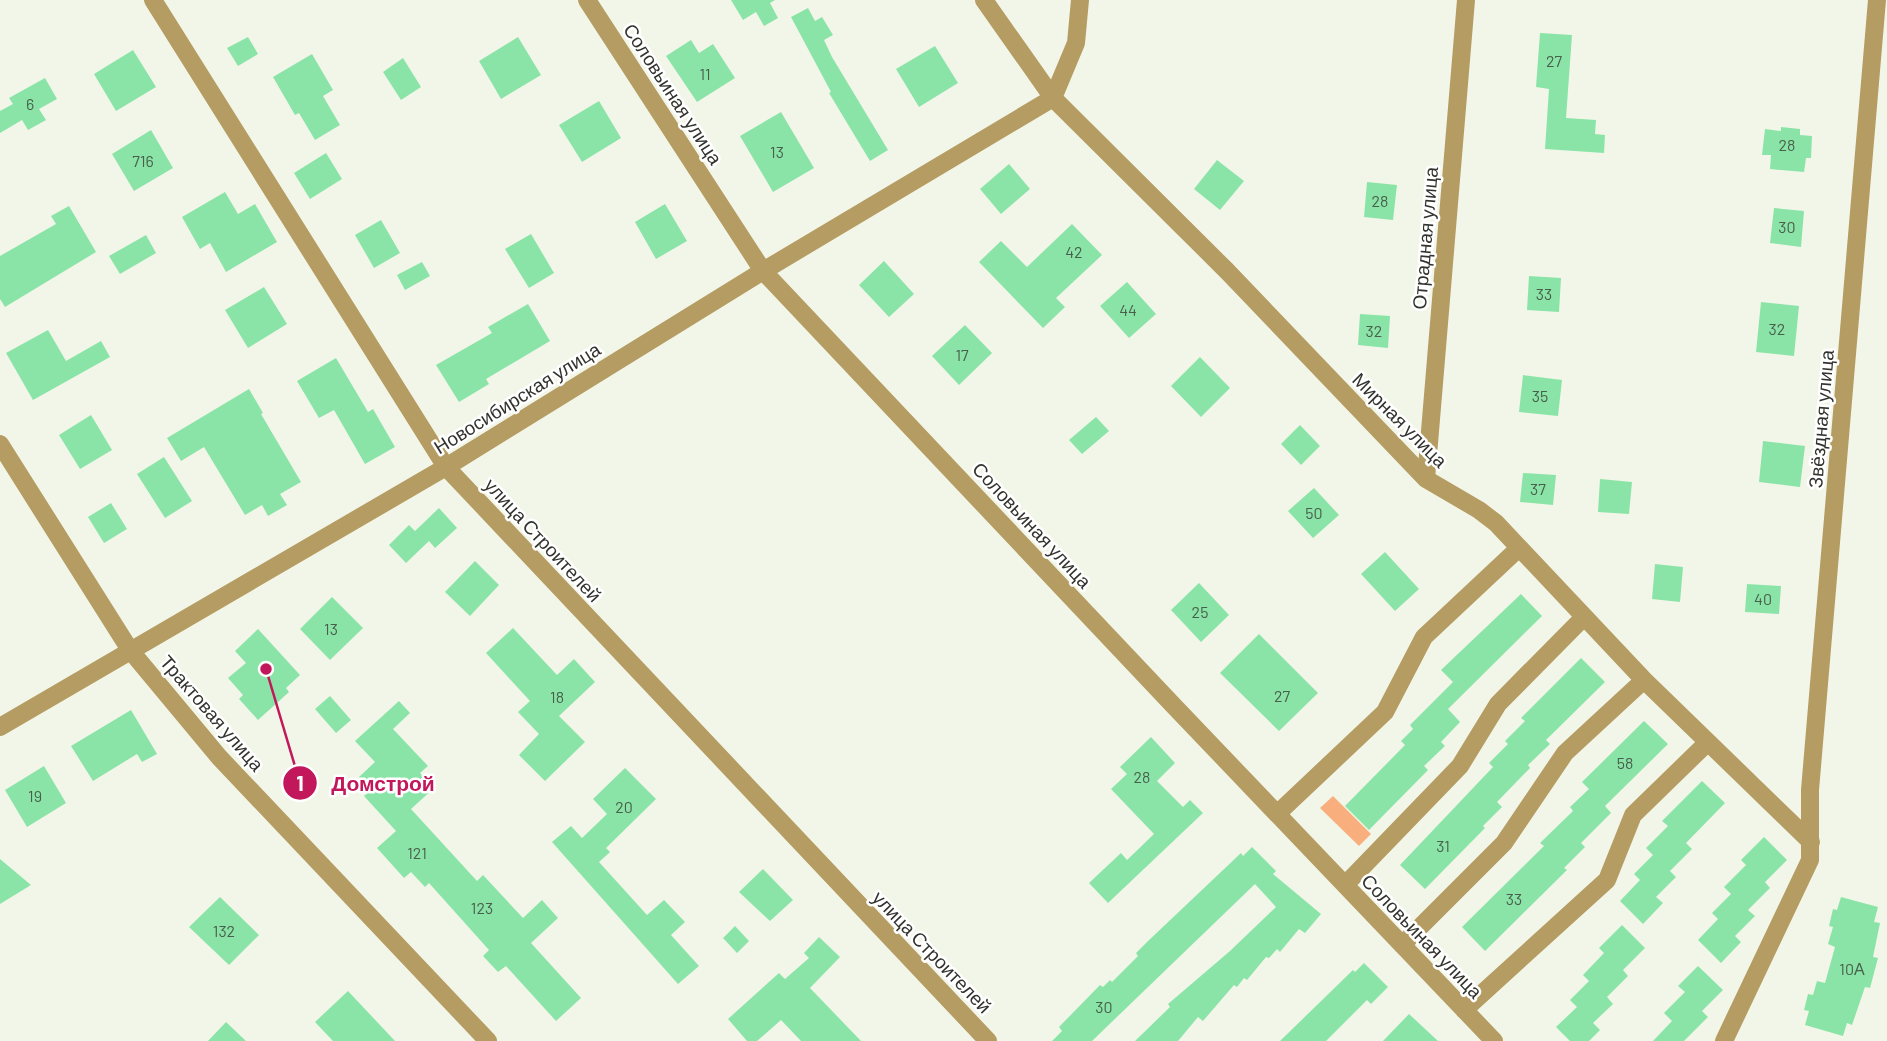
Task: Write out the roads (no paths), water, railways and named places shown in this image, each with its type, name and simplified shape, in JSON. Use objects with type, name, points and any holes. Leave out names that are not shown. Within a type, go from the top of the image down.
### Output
[{"type":"street","name":"улица Строителей","points":[[153,0],[446,467],[988,1041]]},
{"type":"street","name":"Соловьиная улица","points":[[587,0],[763,271],[1494,1041]]},
{"type":"street","name":"Мирная улица","points":[[984,0],[1053,98],[1227,271],[1426,480],[1479,510],[1519,548],[1644,680],[1811,842]]},
{"type":"street","points":[[1053,98],[1076,43],[1080,0]]},
{"type":"street","name":"Отрадная улица","points":[[1426,480],[1466,0]]},
{"type":"street","name":"Звёздная улица","points":[[1724,1041],[1810,860],[1810,790],[1877,0]]},
{"type":"street","name":"Новосибирская улица","points":[[0,727],[446,467],[763,271],[1053,98]]},
{"type":"street","name":"Трактовая улица","points":[[0,444],[131,650],[219,757],[488,1041]]},
{"type":"street","points":[[1276,814],[1385,712],[1424,638],[1519,548]]},
{"type":"street","points":[[1345,885],[1460,766],[1498,704],[1584,617]]},
{"type":"street","points":[[1402,945],[1504,843],[1565,753],[1644,680]]},
{"type":"street","points":[[1464,1010],[1607,880],[1633,814],[1707,742]]},
{"type":"place","name":"Домстрой","points":[[266,669]]}]
